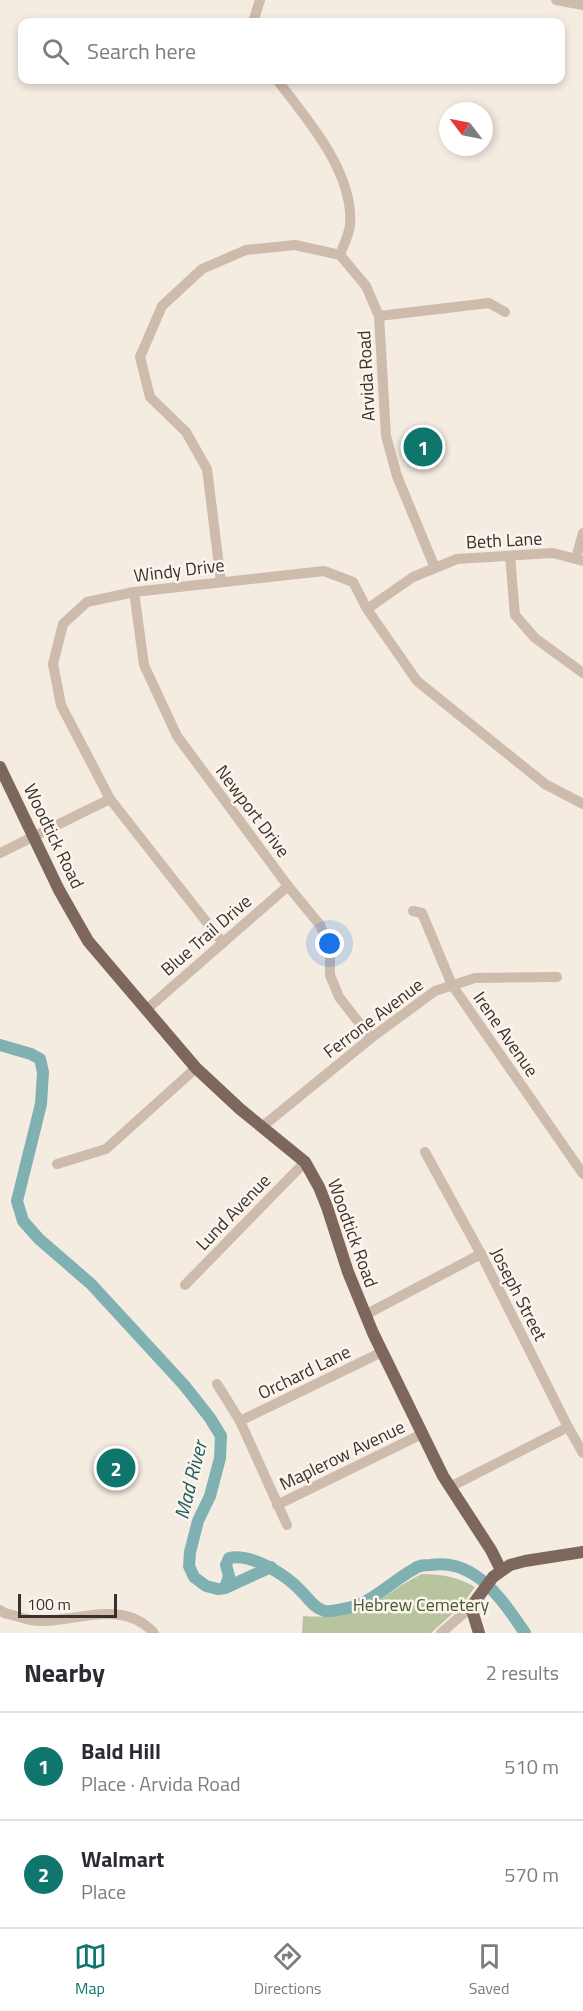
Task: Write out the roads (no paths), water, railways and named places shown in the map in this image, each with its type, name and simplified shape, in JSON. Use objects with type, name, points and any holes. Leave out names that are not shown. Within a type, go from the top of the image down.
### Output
[{"type":"main road","name":"Woodtick Road","points":[[0,767],[59,890],[88,941],[196,1068],[240,1109],[305,1162],[327,1207],[364,1315],[450,1487],[491,1550],[496,1574]]},
{"type":"main road","points":[[479,1633],[471,1607],[496,1574],[516,1562],[583,1552]]},
{"type":"street","points":[[254,18],[260,0]]},
{"type":"street","points":[[556,0],[583,5]]},
{"type":"street","points":[[221,582],[207,469],[186,432],[150,397],[140,357],[162,306],[202,269],[246,250],[295,245],[340,255],[350,226],[350,201],[336,167],[316,130],[280,84]]},
{"type":"street","name":"Arvida Road","points":[[340,255],[366,286],[379,316],[386,436],[398,476],[435,568]]},
{"type":"street","points":[[379,316],[489,303],[505,312]]},
{"type":"street","points":[[580,560],[583,533]]},
{"type":"street","name":"Beth Lane","points":[[368,609],[413,577],[457,559],[553,554],[580,560]]},
{"type":"street","points":[[510,556],[515,615],[535,638],[583,673]]},
{"type":"street","name":"Windy Drive","points":[[223,943],[110,799],[61,705],[53,664],[63,624],[87,602],[134,592],[324,571],[353,582],[368,609],[417,681],[545,784],[583,804]]},
{"type":"street","name":"Newport Drive","points":[[134,592],[144,665],[177,736],[288,886],[320,925],[330,948],[330,975],[339,997],[371,1038]]},
{"type":"street","points":[[0,853],[110,799]]},
{"type":"street","name":"Blue Trail Drive","points":[[147,1010],[288,886]]},
{"type":"street","name":"Irene Avenue","points":[[413,911],[422,913],[452,985],[583,1174]]},
{"type":"street","name":"Ferrone Avenue","points":[[262,1126],[371,1038],[435,991],[475,978],[557,977]]},
{"type":"street","points":[[57,1164],[106,1149],[196,1068]]},
{"type":"street","name":"Joseph Street","points":[[425,1152],[481,1254],[583,1453]]},
{"type":"street","name":"Lund Avenue","points":[[185,1285],[305,1162]]},
{"type":"street","points":[[364,1315],[481,1254]]},
{"type":"street","name":"Orchard Lane","points":[[240,1421],[382,1352]]},
{"type":"street","points":[[217,1384],[240,1421],[287,1525]]},
{"type":"street","points":[[450,1487],[568,1427]]},
{"type":"street","name":"Maplerow Avenue","points":[[277,1505],[422,1434]]},
{"type":"street","points":[[441,1633],[471,1607]]},
{"type":"street","points":[[0,1610],[39,1622],[94,1614],[122,1614],[143,1624],[154,1633]]},
{"type":"waterway","name":"Mad River","points":[[0,1045],[40,1059],[43,1072],[41,1104],[17,1201],[23,1221],[39,1239],[91,1284],[184,1385],[221,1436],[220,1458],[210,1496],[198,1521],[190,1552],[189,1566],[194,1577],[206,1586],[225,1588],[229,1576],[226,1565],[229,1558],[248,1559],[278,1572],[318,1608],[331,1611],[348,1608],[365,1601],[418,1567],[447,1565],[462,1568],[487,1584],[525,1633]]},
{"type":"waterway","points":[[225,1588],[271,1567]]},
{"type":"place","name":"Bald Hill","points":[[423,447]]},
{"type":"place","name":"Walmart","points":[[116,1468]]},
{"type":"park label","name":"Hebrew Cemetery","points":[[421,1604]]}]
